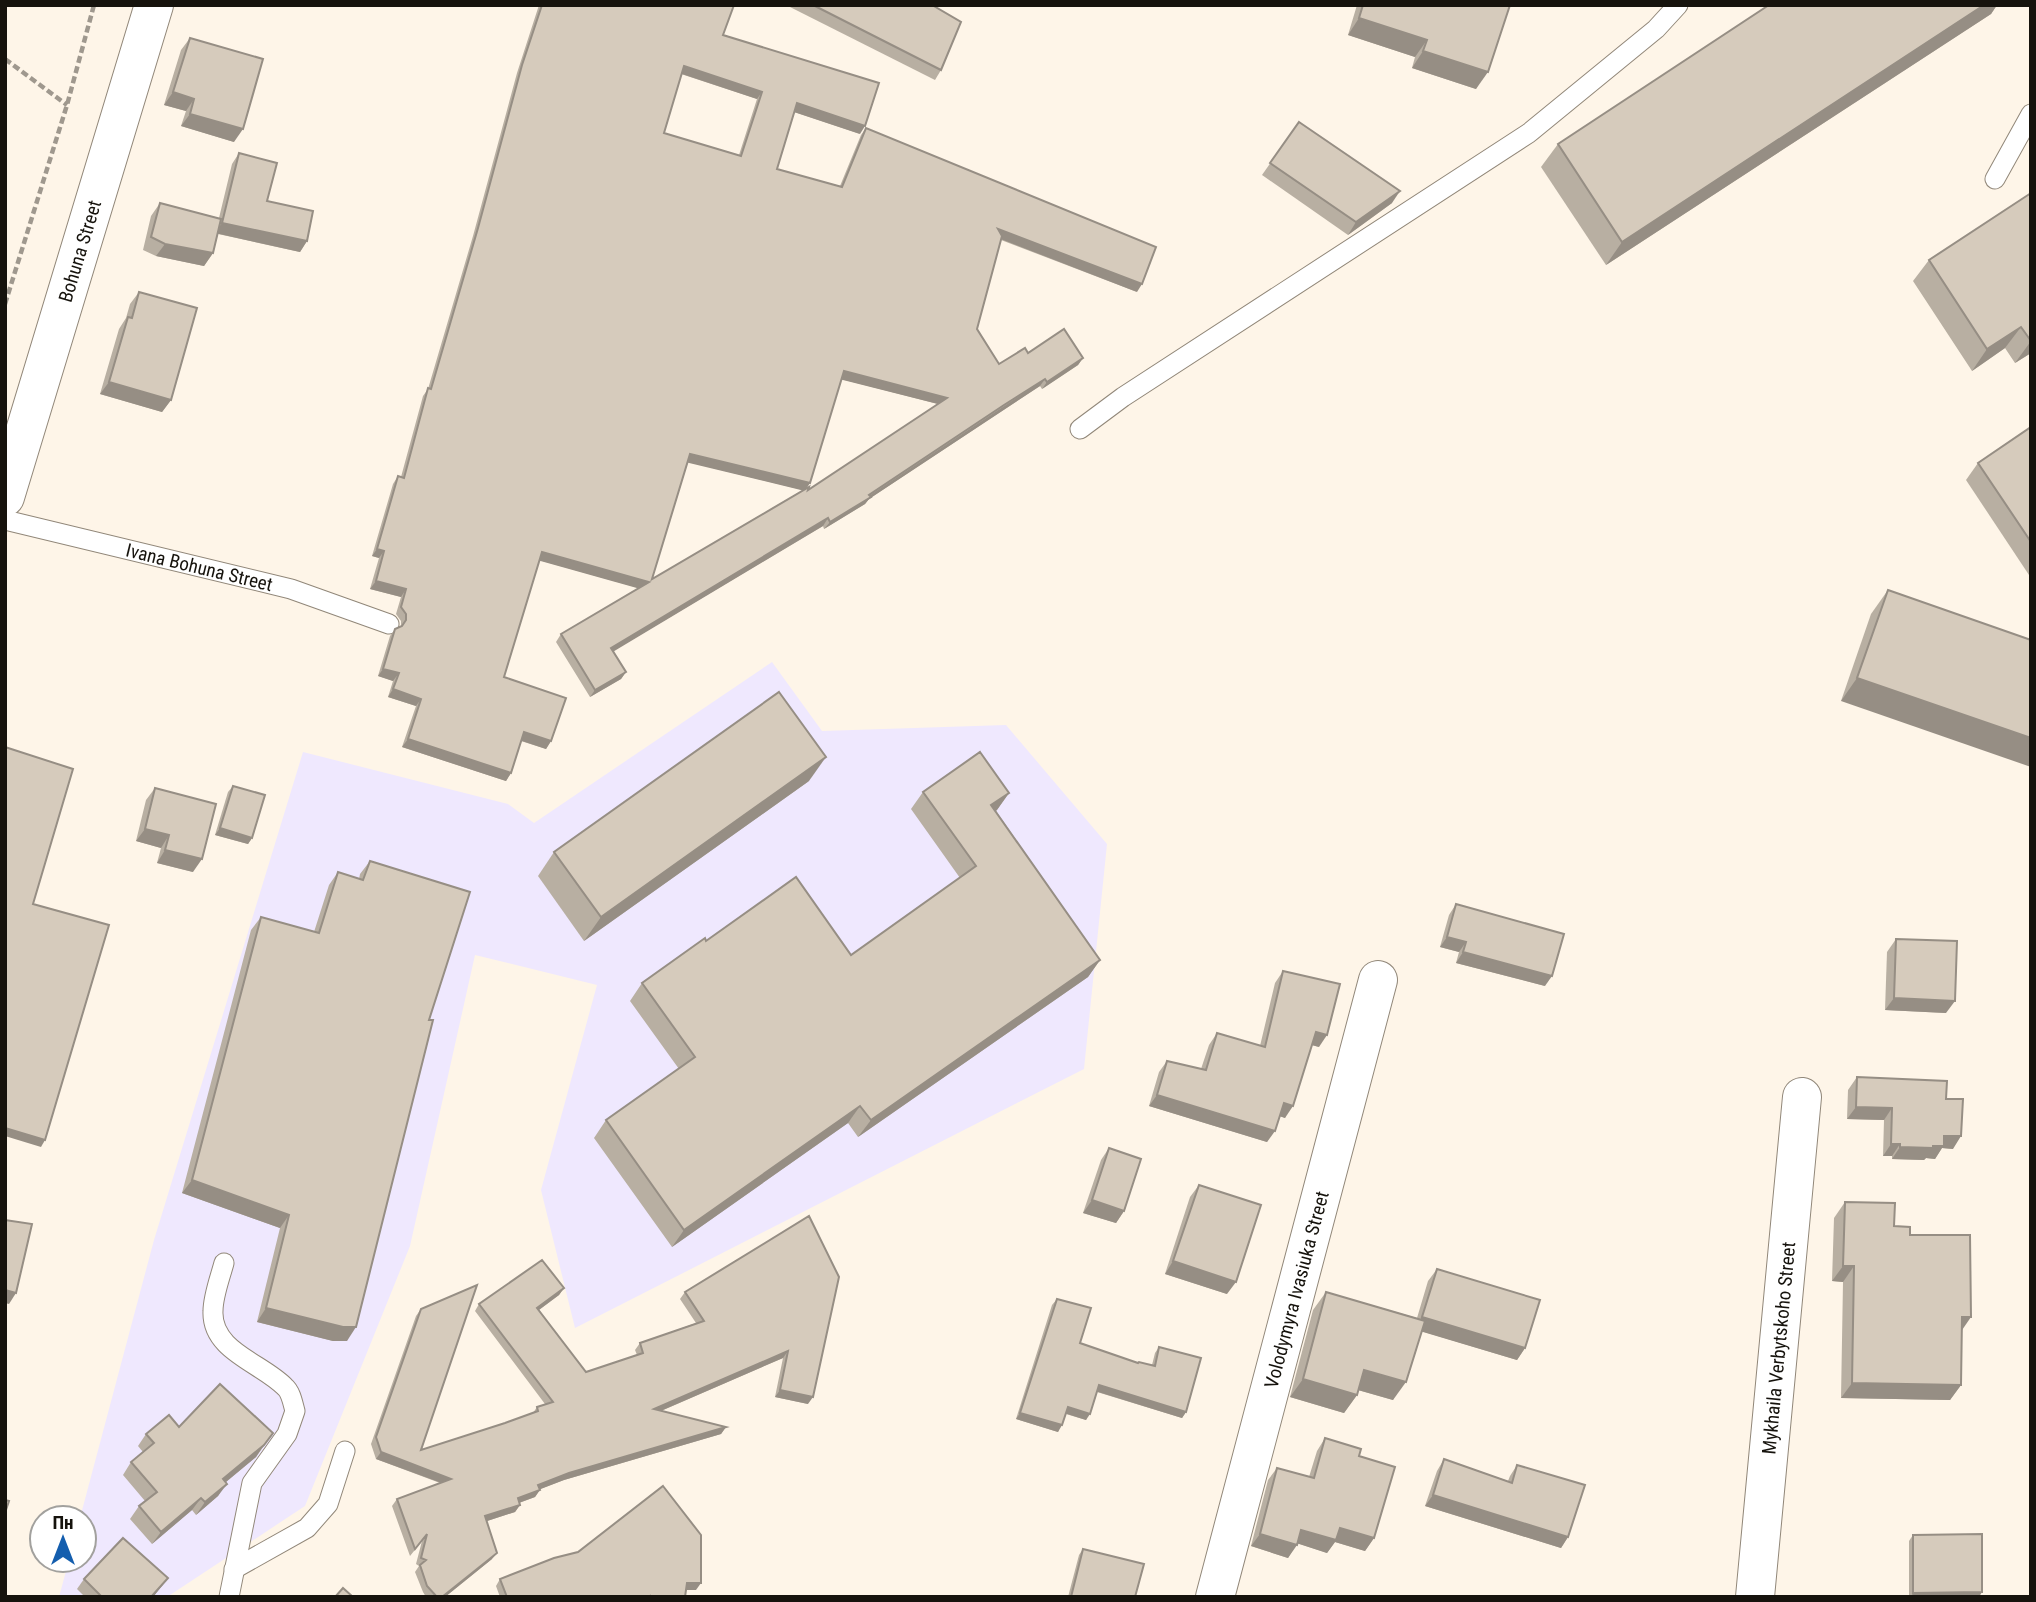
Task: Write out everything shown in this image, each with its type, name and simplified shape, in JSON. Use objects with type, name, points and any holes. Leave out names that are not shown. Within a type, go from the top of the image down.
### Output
[{"type":"street","name":"Bohuna Street","points":[[5,497],[154,5]]},
{"type":"street","name":"Volodymyra Ivasiuka Street","points":[[1215,1597],[1378,980]]},
{"type":"street","name":"Mykhaila Verbytskoho Street","points":[[1755,1597],[1802,1097]]},
{"type":"lane","points":[[1080,429],[1123,397],[1529,133],[1656,29],[1678,5]]},
{"type":"lane","points":[[1995,179],[2031,114]]},
{"type":"lane","name":"Ivana Bohuna Street","points":[[5,520],[290,589],[389,624]]},
{"type":"lane","points":[[224,1263],[212,1313],[219,1337],[238,1354],[265,1370],[288,1389],[295,1411],[287,1434],[252,1483],[229,1597]]},
{"type":"lane","points":[[234,1569],[307,1528],[328,1504],[345,1451]]},
{"type":"path","points":[[5,304],[67,105],[94,5]]},
{"type":"path","points":[[5,59],[67,105]]},
{"type":"shaded area","points":[[772,662],[822,731],[1006,725],[1107,844],[1084,1069],[575,1328],[541,1190],[597,985],[475,955],[410,1246],[305,1506],[167,1597],[59,1597],[65,1574],[98,1574],[98,1504],[84,1504],[154,1240],[303,752],[508,804],[534,823]]},
{"type":"building","points":[[542,5],[734,5],[723,35],[879,83],[865,126],[797,103],[777,169],[842,187],[866,128],[1156,247],[1142,284],[998,229],[1002,236],[977,329],[999,364],[1025,348],[1028,353],[1064,329],[1083,358],[1047,382],[1045,379],[1004,405],[869,495],[871,497],[830,522],[828,518],[611,648],[626,672],[595,690],[561,634],[649,582],[542,552],[504,677],[566,698],[551,741],[524,732],[511,773],[408,739],[421,699],[393,689],[399,673],[383,669],[395,629],[402,626],[406,620],[406,614],[401,607],[406,589],[376,581],[384,551],[377,549],[398,476],[404,478],[428,388],[431,389],[522,65]],"holes":[[[684,66],[762,92],[741,156],[664,133]],[[844,371],[947,398],[808,490],[809,487],[652,579],[690,454],[810,483]]]},
{"type":"building","points":[[813,5],[932,5],[961,22],[941,70]]},
{"type":"building","points":[[1363,5],[1510,5],[1488,72],[1423,51],[1427,40],[1359,18]]},
{"type":"building","points":[[1769,5],[1984,5],[1622,242],[1558,144]]},
{"type":"building","points":[[190,38],[263,59],[243,129],[190,114],[194,99],[173,92]]},
{"type":"building","points":[[1299,122],[1400,191],[1356,222],[1270,163]]},
{"type":"building","points":[[239,153],[277,163],[267,201],[313,211],[307,241],[222,223]]},
{"type":"building","points":[[2031,193],[2031,341],[2021,327],[1987,349],[1929,260]]},
{"type":"building","points":[[160,203],[221,219],[213,253],[165,244],[151,237]]},
{"type":"building","points":[[139,292],[197,308],[171,400],[109,382],[128,317],[132,318]]},
{"type":"building","points":[[2031,427],[2031,542],[1978,463]]},
{"type":"building","points":[[1888,590],[2031,640],[2031,738],[1857,678]]},
{"type":"building","points":[[779,692],[826,757],[601,917],[554,852]]},
{"type":"building","points":[[5,747],[73,769],[33,904],[109,925],[45,1140],[5,1128]]},
{"type":"building","points":[[980,752],[1009,793],[991,805],[1100,960],[871,1120],[860,1106],[684,1230],[606,1120],[695,1057],[642,983],[796,877],[851,955],[976,866],[923,792]]},
{"type":"building","points":[[233,786],[265,795],[252,838],[220,828]]},
{"type":"building","points":[[155,788],[216,804],[202,859],[165,850],[169,835],[145,829]]},
{"type":"building","points":[[370,861],[470,892],[429,1020],[433,1020],[356,1327],[343,1327],[266,1308],[289,1215],[192,1180],[261,917],[319,933],[338,872],[363,880]]},
{"type":"building","points":[[1456,904],[1564,934],[1552,976],[1463,952],[1466,942],[1447,937]]},
{"type":"building","points":[[1896,939],[1957,941],[1955,1001],[1894,998]]},
{"type":"building","points":[[1283,971],[1340,984],[1327,1035],[1316,1032],[1293,1106],[1284,1103],[1275,1131],[1157,1095],[1167,1061],[1206,1070],[1217,1033],[1265,1047]]},
{"type":"building","points":[[1857,1077],[1947,1081],[1946,1099],[1963,1099],[1961,1136],[1944,1136],[1944,1146],[1933,1148],[1900,1147],[1900,1144],[1891,1144],[1892,1108],[1856,1107]]},
{"type":"building","points":[[1109,1148],[1141,1159],[1124,1211],[1092,1200]]},
{"type":"building","points":[[1199,1185],[1261,1205],[1236,1282],[1173,1261]]},
{"type":"building","points":[[1845,1202],[1895,1203],[1894,1226],[1910,1227],[1910,1235],[1970,1235],[1971,1317],[1962,1317],[1961,1385],[1852,1383],[1854,1266],[1843,1266]]},
{"type":"building","points":[[809,1216],[839,1277],[813,1397],[780,1390],[788,1351],[654,1409],[726,1427],[569,1473],[538,1485],[540,1490],[518,1498],[520,1505],[485,1516],[497,1553],[442,1597],[437,1597],[427,1586],[420,1565],[426,1560],[421,1558],[427,1534],[415,1549],[397,1499],[451,1479],[381,1452],[376,1437],[421,1309],[477,1285],[421,1450],[538,1411],[537,1407],[553,1402],[479,1304],[542,1260],[564,1288],[537,1308],[586,1372],[643,1353],[640,1343],[704,1321],[685,1292]]},
{"type":"building","points":[[5,1220],[32,1224],[16,1293],[5,1290]]},
{"type":"building","points":[[1437,1269],[1540,1300],[1525,1348],[1422,1317]]},
{"type":"building","points":[[1326,1292],[1425,1321],[1406,1382],[1364,1370],[1357,1395],[1303,1379]]},
{"type":"building","points":[[1057,1299],[1091,1308],[1080,1343],[1138,1363],[1155,1366],[1159,1347],[1201,1358],[1186,1412],[1099,1385],[1090,1414],[1068,1407],[1062,1425],[1020,1413]]},
{"type":"building","points":[[220,1384],[273,1433],[264,1445],[223,1479],[227,1484],[205,1502],[201,1498],[161,1532],[139,1506],[157,1492],[131,1462],[154,1443],[146,1434],[169,1415],[179,1427]]},
{"type":"building","points":[[1325,1438],[1361,1449],[1359,1456],[1395,1467],[1374,1538],[1340,1528],[1336,1540],[1301,1530],[1297,1545],[1260,1534],[1277,1468],[1314,1478]]},
{"type":"building","points":[[1444,1459],[1512,1483],[1517,1465],[1585,1485],[1568,1537],[1433,1495]]},
{"type":"building","points":[[663,1486],[701,1535],[701,1583],[687,1583],[685,1597],[507,1597],[500,1579],[554,1558],[578,1552]]},
{"type":"building","points":[[1982,1534],[1982,1592],[1913,1593],[1913,1535]]},
{"type":"building","points":[[123,1538],[168,1578],[151,1597],[102,1597],[84,1579],[89,1574],[98,1574],[98,1564]]},
{"type":"building","points":[[1083,1549],[1144,1564],[1135,1597],[1071,1597]]},
{"type":"building","points":[[343,1588],[353,1597],[335,1597]]}]
